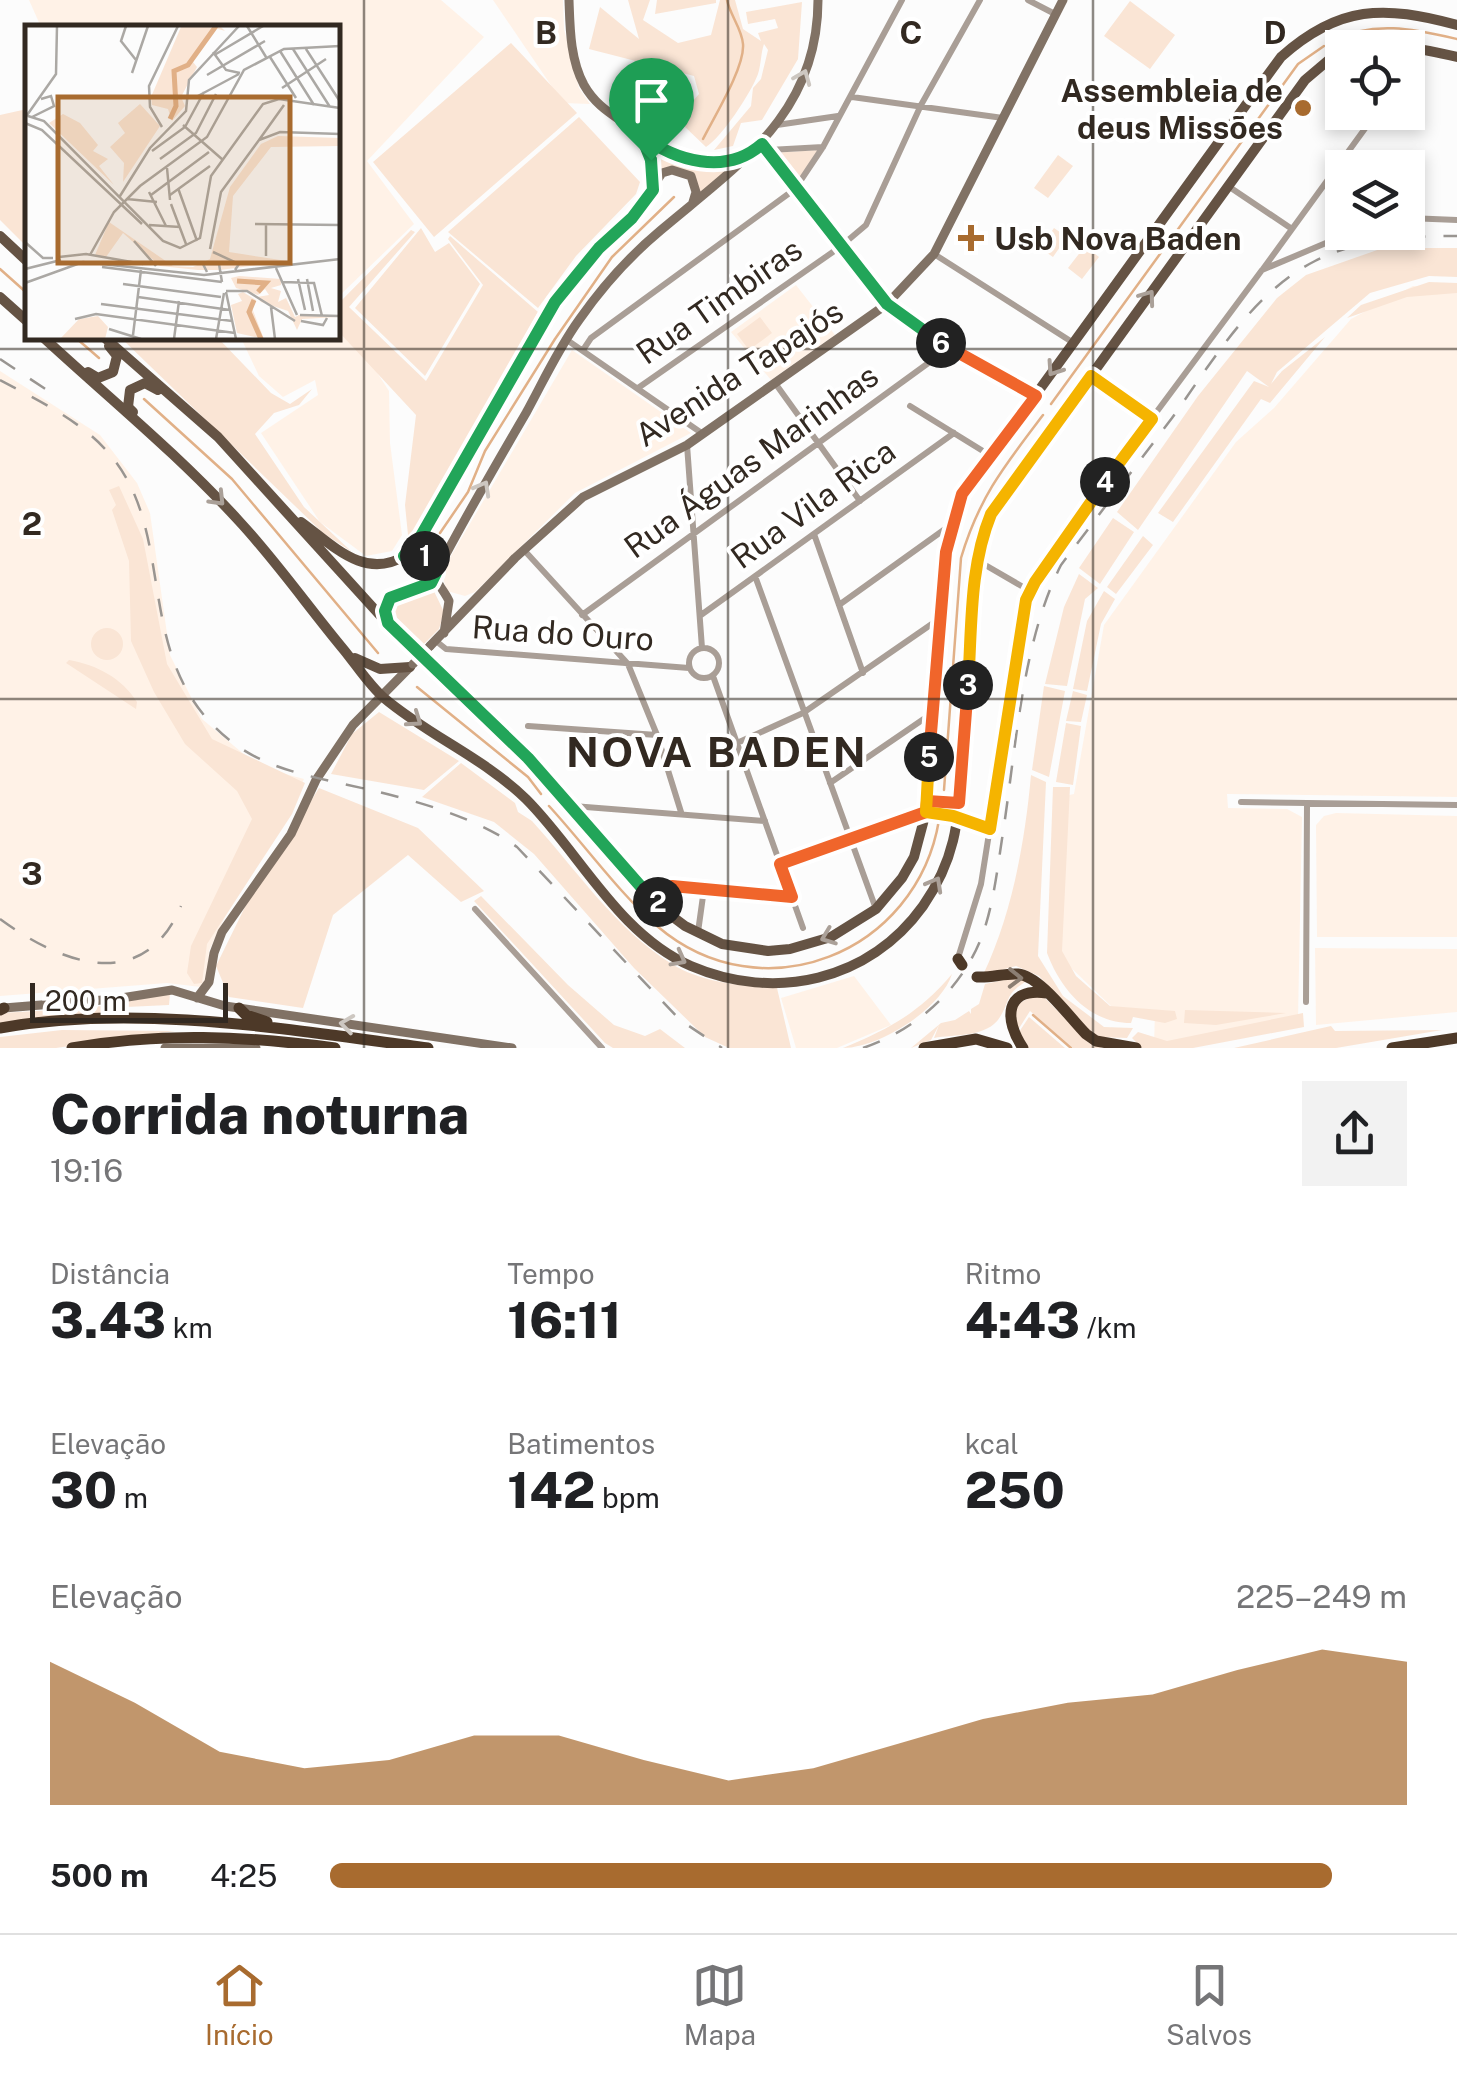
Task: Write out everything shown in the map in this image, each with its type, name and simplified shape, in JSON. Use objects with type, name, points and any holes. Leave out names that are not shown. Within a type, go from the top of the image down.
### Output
[{"type":"highway","points":[[977,977],[1025,975],[1034,979],[1096,1040],[1136,1048]]},
{"type":"highway","points":[[1023,1048],[1010,1028],[1011,1008],[1025,994],[1047,993]]},
{"type":"highway","points":[[232,1007],[290,1030]]},
{"type":"highway","points":[[0,1028],[97,1020],[192,1022],[428,1048]]},
{"type":"highway","points":[[1410,1045],[1457,1030]]},
{"type":"highway","points":[[72,1048],[196,1036],[266,1039],[335,1048]]},
{"type":"highway","points":[[1392,1048],[1457,1038]]},
{"type":"highway","points":[[924,1048],[976,1039],[1008,1048]]},
{"type":"main road","points":[[569,0],[574,60],[584,86],[600,104],[661,150],[698,162],[716,162],[761,148]]},
{"type":"main road","points":[[388,623],[385,611],[390,598],[424,587],[436,573],[567,340],[614,276],[658,232],[761,148],[802,85],[815,39],[818,0]]},
{"type":"main road","name":"Avenida Tapajós","points":[[412,666],[524,550],[584,496],[686,445],[887,304],[934,254],[1062,0]]},
{"type":"main road","points":[[105,340],[218,437],[388,623],[528,758],[657,905],[698,934],[747,949],[790,949],[830,938],[876,909],[896,890],[914,856],[926,806],[946,552],[962,494],[1281,57],[1304,37],[1350,14],[1388,10],[1457,24]]},
{"type":"main road","points":[[1425,50],[1457,57]]},
{"type":"main road","points":[[218,437],[153,386],[136,384],[130,390],[128,407],[242,524],[382,697],[517,791],[636,928],[668,954],[703,970],[740,980],[793,984],[843,970],[894,940],[923,905],[948,861],[960,818],[976,560],[991,514],[1305,80],[1325,63]]},
{"type":"main road","points":[[641,135],[653,167],[653,190]]},
{"type":"main road","points":[[404,556],[421,536],[555,302],[599,248],[632,218],[662,173],[682,171],[696,186],[692,206]]},
{"type":"main road","points":[[0,236],[25,259]]},
{"type":"main road","points":[[0,297],[25,319]]},
{"type":"main road","points":[[46,340],[173,454]]},
{"type":"main road","points":[[47,340],[98,378],[106,377],[117,364],[105,340]]},
{"type":"main road","points":[[284,509],[367,565],[388,566],[419,552],[428,557],[448,599],[449,616],[436,640]]},
{"type":"main road","points":[[448,599],[473,601],[486,592]]},
{"type":"main road","points":[[346,652],[380,669],[412,666]]},
{"type":"main road","points":[[197,998],[208,982],[222,932],[291,834],[316,780],[352,725],[412,666]]},
{"type":"main road","points":[[926,806],[959,803]]},
{"type":"main road","points":[[926,806],[960,818]]},
{"type":"main road","points":[[208,982],[213,993],[232,1007]]},
{"type":"main road","points":[[2,1009],[172,990],[232,1007],[512,1048]]},
{"type":"main road","points":[[165,1048],[256,1048]]},
{"type":"street","points":[[583,350],[591,338],[796,189],[824,147],[902,0]]},
{"type":"street","name":"Rua Timbiras","points":[[638,388],[866,225],[921,105],[980,0]]},
{"type":"street","points":[[1028,0],[1055,14]]},
{"type":"street","points":[[851,96],[1004,118]]},
{"type":"street","points":[[775,125],[840,116]]},
{"type":"street","points":[[960,962],[990,829],[1030,591],[1364,130]]},
{"type":"street","points":[[761,148],[824,147]]},
{"type":"street","points":[[761,148],[887,304],[950,348],[1036,396]]},
{"type":"street","points":[[1228,186],[1292,229]]},
{"type":"street","points":[[1425,219],[1457,220]]},
{"type":"street","points":[[1262,270],[1325,243]]},
{"type":"street","points":[[934,254],[1072,342]]},
{"type":"street","points":[[567,340],[703,434]]},
{"type":"street","name":"Rua Águas Marinhas","points":[[582,614],[950,348]]},
{"type":"street","points":[[1091,376],[1152,419]]},
{"type":"street","points":[[775,383],[860,502]]},
{"type":"street","points":[[910,406],[991,456]]},
{"type":"street","name":"Rua Vila Rica","points":[[701,615],[954,432]]},
{"type":"street","points":[[686,445],[702,648]]},
{"type":"street","points":[[839,605],[953,523]]},
{"type":"street","points":[[814,534],[863,673]]},
{"type":"street","points":[[524,550],[628,664],[657,735],[681,812]]},
{"type":"street","points":[[976,560],[1030,591]]},
{"type":"street","points":[[755,576],[876,909]]},
{"type":"street","points":[[737,742],[803,713],[940,618]]},
{"type":"street","name":"Rua do Ouro","points":[[436,640],[446,650],[690,668]]},
{"type":"street","points":[[702,648],[712,650],[718,658],[718,668],[713,676],[699,678],[690,668],[691,655],[702,648]]},
{"type":"street","points":[[713,676],[803,928]]},
{"type":"street","points":[[830,783],[931,714]]},
{"type":"street","points":[[528,726],[657,735]]},
{"type":"street","points":[[1242,802],[1457,805]]},
{"type":"street","points":[[1306,1002],[1307,804]]},
{"type":"street","points":[[573,806],[765,821]]},
{"type":"street","points":[[780,864],[926,806]]},
{"type":"street","points":[[960,818],[990,829]]},
{"type":"street","points":[[657,905],[664,888],[672,886],[792,897]]},
{"type":"street","points":[[698,934],[704,889]]},
{"type":"street","points":[[475,910],[602,1048]]},
{"type":"shaded area","points":[[29,0],[441,0],[484,37],[367,161],[414,224],[340,295],[340,25],[40,25]]},
{"type":"shaded area","points":[[493,0],[563,0],[564,29],[579,88],[590,104],[563,103]]},
{"type":"shaded area","points":[[628,0],[650,0],[643,20],[678,43],[711,35],[720,0],[735,0],[743,29],[761,41],[758,33],[778,28],[775,19],[748,24],[746,12],[802,2],[798,59],[762,120],[741,123],[733,146],[714,150],[751,106],[753,88],[761,79],[768,50],[764,44],[758,74],[749,92],[728,125],[706,147],[684,126],[684,111],[699,94],[694,76],[589,49],[600,7],[639,39]]},
{"type":"shaded area","points":[[657,0],[716,0],[716,3],[655,14]]},
{"type":"shaded area","points":[[1130,1],[1175,35],[1150,69],[1104,36]]},
{"type":"shaded area","points":[[511,43],[577,113],[434,237],[373,162]]},
{"type":"shaded area","points":[[25,110],[25,245],[0,220],[0,115]]},
{"type":"shaded area","points":[[579,117],[640,182],[636,194],[576,256],[538,308],[448,232]]},
{"type":"shaded area","points":[[649,145],[692,164],[739,159],[701,195],[686,172],[675,169],[659,173]]},
{"type":"shaded area","points":[[818,150],[796,185],[771,153]]},
{"type":"shaded area","points":[[1058,155],[1073,166],[1048,198],[1034,188]]},
{"type":"shaded area","points":[[421,228],[435,252],[449,243],[480,284],[425,376],[355,308]]},
{"type":"shaded area","points":[[1054,228],[1067,237],[1053,257],[1040,248]]},
{"type":"shaded area","points":[[411,230],[415,232],[349,307],[426,381],[483,285],[448,239],[450,236],[538,312],[421,524],[408,535],[405,505],[416,415],[340,333],[340,302]]},
{"type":"shaded area","points":[[1085,246],[1099,257],[1082,279],[1068,268]]},
{"type":"shaded area","points":[[1457,248],[1457,277],[1429,276],[1370,293],[1277,372],[1271,384],[1325,337],[1270,403],[1261,399],[1173,522],[1158,513],[1254,381],[1269,387],[1247,371],[1138,530],[1117,512],[1198,396],[1277,298],[1306,275],[1377,250]]},
{"type":"shaded area","points":[[1429,282],[1457,283],[1457,293],[1407,297],[1347,318],[1361,305]]},
{"type":"shaded area","points":[[796,285],[835,335],[771,380],[731,332]]},
{"type":"shaded area","points":[[1413,286],[1457,289],[1457,797],[1227,794],[1228,808],[1287,809],[1302,817],[1298,1019],[1154,1047],[1155,1010],[1112,1007],[1066,963],[1059,950],[1065,796],[1074,794],[1104,625],[1236,442],[1274,408],[1351,319]]},
{"type":"shaded area","points":[[760,317],[772,333],[749,350],[737,334]]},
{"type":"shaded area","points":[[340,335],[356,340],[389,391],[390,443],[402,535],[392,551],[366,556],[320,522],[261,433],[318,395],[315,380],[283,397],[259,376],[242,340],[340,340]]},
{"type":"shaded area","points":[[123,340],[220,340],[271,393],[290,404],[312,389],[299,405],[274,413],[255,434],[304,507],[352,552],[323,533]]},
{"type":"shaded area","points":[[572,350],[691,433],[575,493],[475,592],[465,596],[447,591],[441,573]]},
{"type":"shaded area","points":[[0,371],[100,435],[137,483],[150,513],[170,655],[202,719],[246,756],[274,771],[304,779],[285,822],[225,917],[209,951],[207,983],[201,987],[167,983],[0,996]]},
{"type":"shaded area","points":[[119,486],[143,539],[167,664],[212,739],[305,783],[292,814],[207,944],[202,983],[194,984],[187,973],[191,946],[252,819],[237,791],[185,744],[154,692],[131,641],[129,561],[109,490]]},
{"type":"shaded area","points":[[1113,518],[1134,532],[1100,584],[1079,568]]},
{"type":"shaded area","points":[[1143,536],[1153,545],[1116,594],[1107,587]]},
{"type":"shaded area","points":[[1079,574],[1098,588],[1085,599],[1067,686],[1045,684],[1064,607]]},
{"type":"shaded area","points":[[432,587],[444,612],[439,629],[422,646],[389,612],[398,598]]},
{"type":"shaded area","points":[[1104,591],[1115,599],[1101,624],[1087,691],[1073,689],[1087,621]]},
{"type":"shaded area","points":[[107,628],[118,633],[123,644],[118,655],[107,660],[96,655],[91,644],[96,633]]},
{"type":"shaded area","points":[[69,660],[116,679],[137,702],[136,709],[66,663]]},
{"type":"shaded area","points":[[1044,686],[1065,691],[1049,777],[1032,770]]},
{"type":"shaded area","points":[[1073,691],[1087,695],[1081,722],[1066,721]]},
{"type":"shaded area","points":[[379,712],[459,761],[424,790],[331,774],[352,734]]},
{"type":"shaded area","points":[[1066,723],[1081,726],[1073,785],[1056,782]]},
{"type":"shaded area","points":[[461,763],[515,803],[518,812],[532,821],[614,916],[651,950],[684,970],[709,979],[777,988],[791,1048],[729,1048],[705,1037],[634,968],[534,854],[494,822],[422,797]]},
{"type":"shaded area","points":[[1031,775],[1046,782],[1038,956],[1063,996],[1104,1027],[1133,1028],[1127,1038],[1098,1037],[1039,976],[1016,966],[983,975],[1016,877]]},
{"type":"shaded area","points":[[1053,787],[1070,787],[1062,951],[1076,976],[1110,1006],[1175,1011],[1177,1019],[1165,1023],[1133,1017],[1131,1023],[1102,1017],[1078,1002],[1053,967],[1047,953]]},
{"type":"shaded area","points":[[319,788],[418,828],[484,891],[461,902],[408,855],[333,915],[303,1008],[229,997],[216,966],[245,907]]},
{"type":"shaded area","points":[[1324,816],[1457,816],[1457,937],[1317,937],[1316,825]]},
{"type":"shaded area","points":[[481,896],[568,985],[614,1025],[645,1036],[660,1029],[685,1048],[613,1048],[605,1043],[474,901]]},
{"type":"shaded area","points":[[1315,948],[1457,949],[1457,1012],[1316,1025]]},
{"type":"shaded area","points":[[952,974],[935,1000],[907,1024],[874,1041],[843,1048],[902,1019]]},
{"type":"shaded area","points":[[854,976],[891,1025],[837,1048],[796,1048],[781,998]]},
{"type":"shaded area","points":[[1017,977],[1028,980],[1012,993],[1000,1017],[987,1029],[934,1038],[939,1025],[931,1040],[911,1048],[941,1023],[969,1011],[971,1014],[971,1009],[979,1004],[985,984]]},
{"type":"shaded area","points":[[170,994],[169,1005],[0,1024],[0,1013],[89,1008]]},
{"type":"shaded area","points":[[1030,997],[1044,997],[1089,1043],[1103,1048],[1073,1048],[1030,1011],[1018,1030],[1014,1026],[1017,1005]]},
{"type":"shaded area","points":[[1185,1010],[1286,1013],[1216,1025],[1184,1023]]},
{"type":"shaded area","points":[[1303,1013],[1304,1027],[1193,1048],[1142,1048],[1132,1038],[1138,1032],[1167,1041]]},
{"type":"shaded area","points":[[1029,1017],[1065,1048],[1028,1048],[1019,1032]]},
{"type":"shaded area","points":[[1331,1026],[1335,1031],[1442,1030],[1336,1048],[1234,1048]]},
{"type":"shaded area","points":[[62,1030],[175,1031],[56,1048],[0,1048],[0,1037]]},
{"type":"waterway","points":[[703,139],[742,54],[742,38],[727,0]]},
{"type":"waterway","points":[[1363,30],[1409,30]]},
{"type":"waterway","points":[[1425,33],[1457,39]]},
{"type":"waterway","points":[[1051,404],[1298,64],[1324,46]]},
{"type":"waterway","points":[[440,533],[468,492],[485,451],[612,257],[674,197]]},
{"type":"waterway","points":[[0,269],[25,291]]},
{"type":"waterway","points":[[78,340],[99,358]]},
{"type":"waterway","points":[[144,399],[232,479],[378,653]]},
{"type":"waterway","points":[[944,790],[961,558],[985,499],[1043,415]]},
{"type":"waterway","points":[[417,687],[528,777],[541,794]]},
{"type":"waterway","points":[[549,806],[615,884],[657,926],[698,953],[742,966],[787,967],[829,957],[868,936],[900,905],[925,866],[939,820]]},
{"type":"waterway","points":[[1033,1015],[1071,1048]]},
{"type":"railway","points":[[863,1048],[901,1030],[935,1005],[962,973],[982,936],[996,876],[1028,663],[1061,565],[1218,352],[1272,291],[1315,261],[1349,248],[1403,238],[1457,236]]},
{"type":"railway","points":[[0,359],[53,394]]},
{"type":"railway","points":[[0,380],[88,433],[112,457],[131,487],[143,520],[173,659],[188,692],[225,736],[254,756],[286,769],[432,807],[498,835],[517,847],[680,1020],[722,1048]]},
{"type":"railway","points":[[0,919],[48,948],[99,963],[123,961],[145,952],[165,934],[181,906]]},
{"type":"place","name":"Assembleia de deus Missões","points":[[1303,108]]},
{"type":"place","name":"Usb Nova Baden","points":[[971,238]]},
{"type":"district","name":"NOVA BADEN","points":[[717,751]]},
{"type":"route","points":[[651,160],[641,135],[661,150],[698,162],[732,158],[762,144],[887,304],[950,348],[1036,396],[962,494],[953,523],[946,552],[926,812],[953,816],[990,829],[1026,600],[1152,419],[1091,376],[991,514],[976,560],[959,803],[927,801],[926,812],[780,864],[792,897],[672,886],[664,888],[657,905],[528,758],[388,623],[385,611],[396,594],[431,583],[436,573],[428,557],[419,552],[404,556],[421,536],[555,302],[653,190],[651,160]]}]
